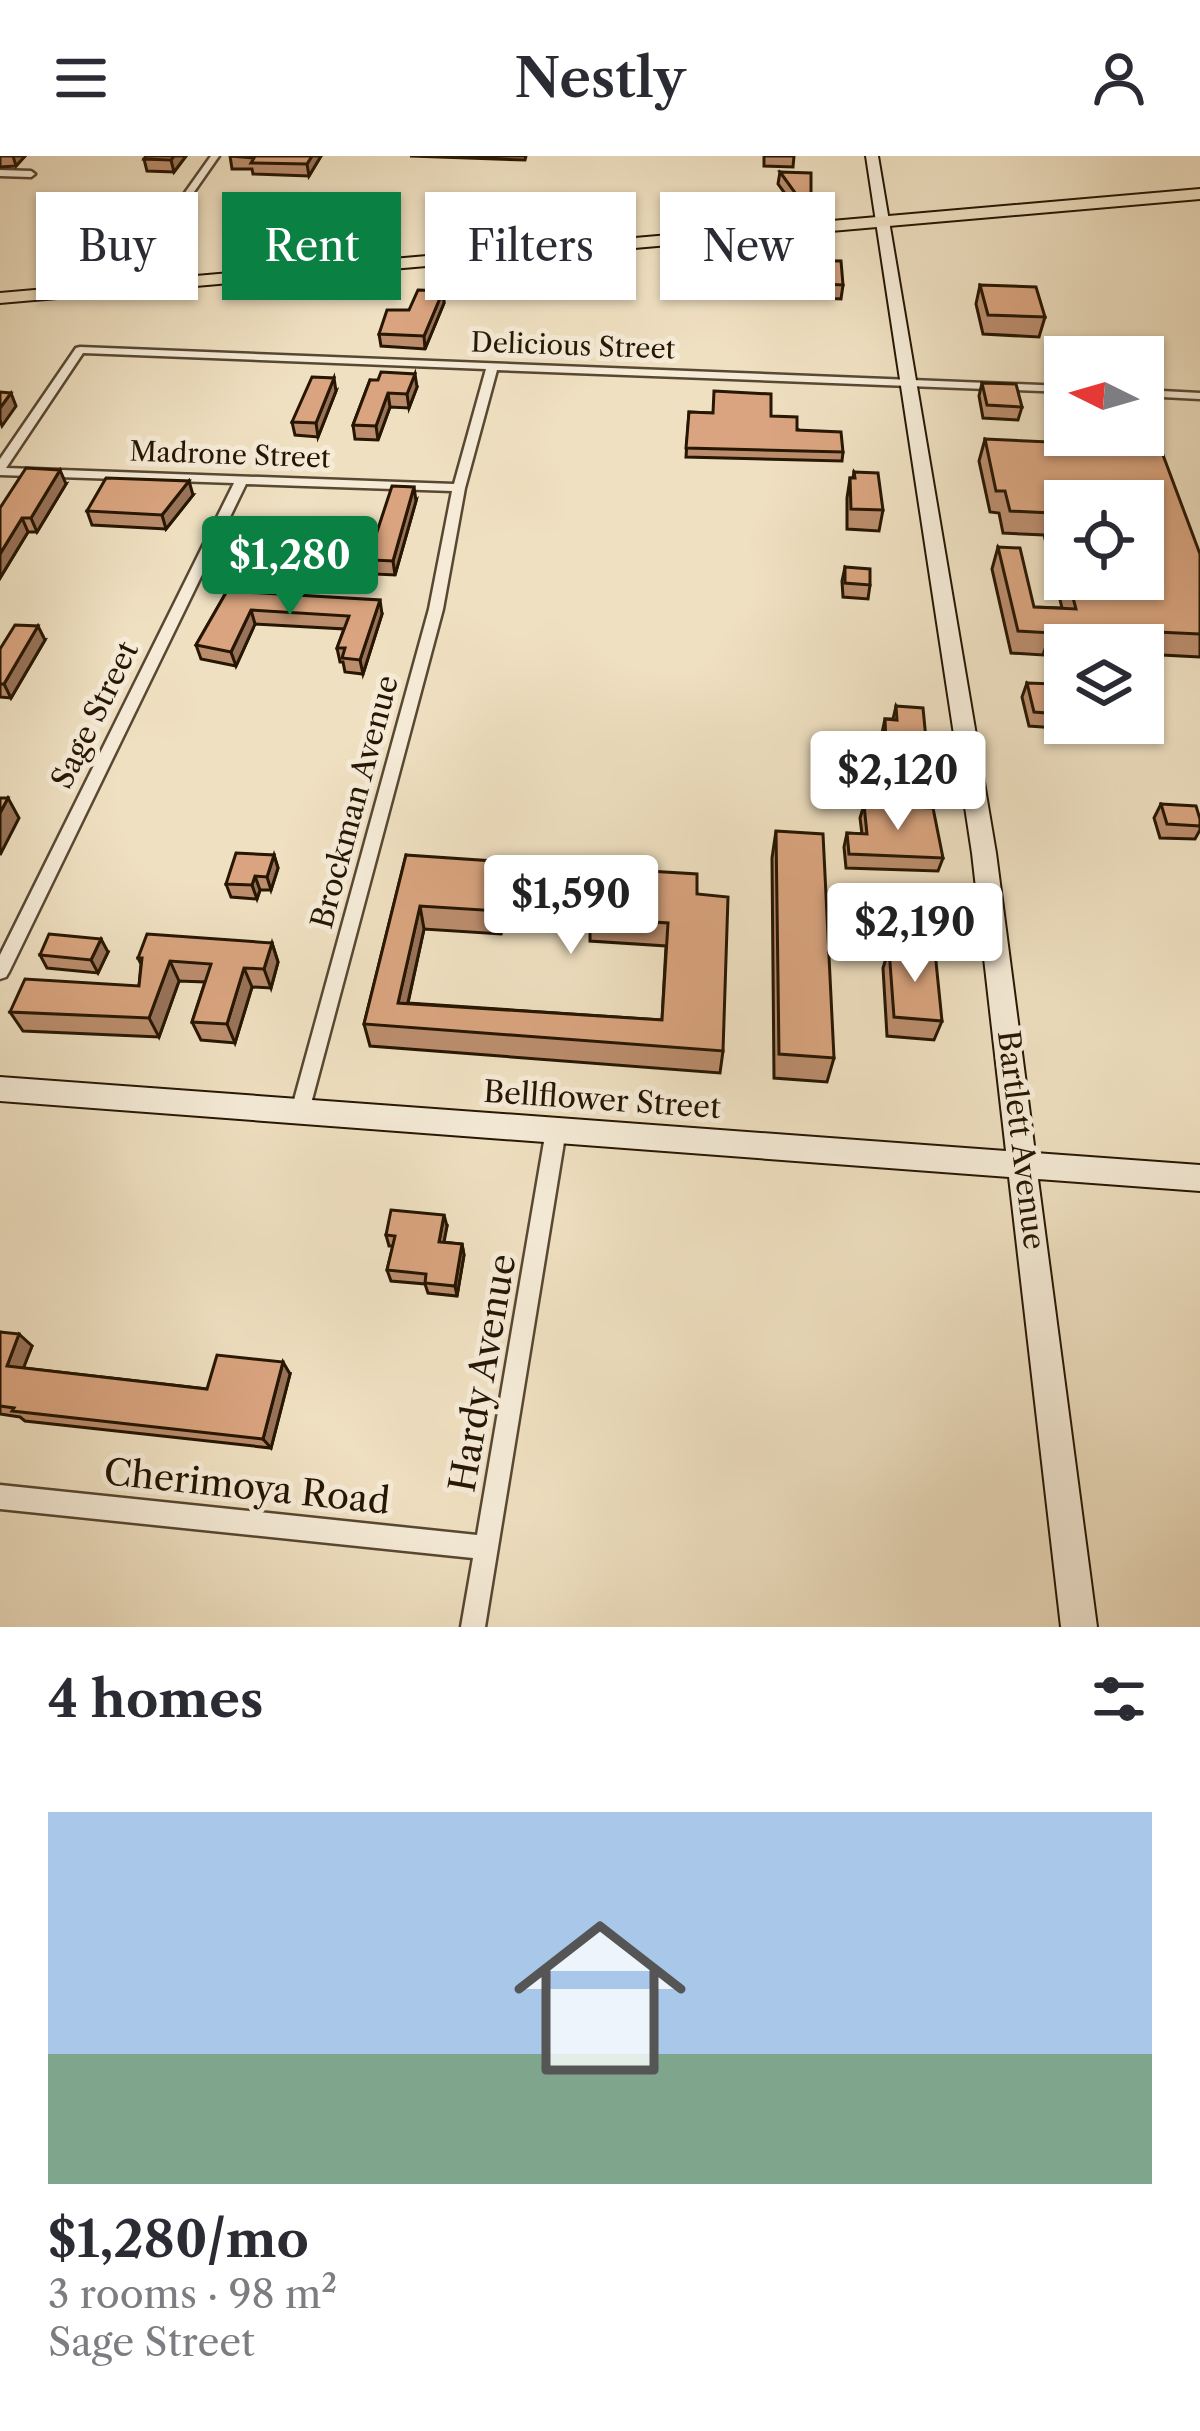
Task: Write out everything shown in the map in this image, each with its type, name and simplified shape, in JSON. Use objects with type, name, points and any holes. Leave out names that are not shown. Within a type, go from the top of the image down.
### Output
[{"type":"highway","points":[[0,298],[1200,194]]},
{"type":"street","points":[[190,192],[215,156]]},
{"type":"street","name":"Bartlett Avenue","points":[[872,156],[984,854],[1079,1627]]},
{"type":"street","points":[[0,172],[31,173]]},
{"type":"street","name":"Delicious Street","points":[[0,469],[80,350],[1044,388]]},
{"type":"street","name":"Brockman Avenue","points":[[300,1111],[436,609],[459,488],[492,367]]},
{"type":"street","points":[[1164,394],[1200,396]]},
{"type":"street","name":"Madrone Street","points":[[0,469],[459,488]]},
{"type":"street","name":"Sage Street","points":[[0,972],[241,482]]},
{"type":"street","name":"Bellflower Street","points":[[0,1089],[1200,1178]]},
{"type":"street","name":"Hardy Avenue","points":[[473,1627],[556,1130]]},
{"type":"street","name":"Cherimoya Road","points":[[0,1496],[486,1548]]},
{"type":"building","points":[[174,156],[171,160],[144,159]]},
{"type":"building","points":[[230,156],[312,156],[307,164],[251,163],[254,158]]},
{"type":"building","points":[[780,172],[811,173],[811,192],[794,192]]},
{"type":"building","points":[[835,261],[841,261],[843,285],[835,285]]},
{"type":"building","points":[[980,285],[1036,287],[1045,317],[988,315]]},
{"type":"building","points":[[418,290],[425,290],[425,300],[439,300],[424,336],[379,334],[387,310],[409,310]]},
{"type":"building","points":[[381,372],[415,374],[407,394],[388,393],[376,426],[353,425],[370,380],[378,380]]},
{"type":"building","points":[[312,377],[334,378],[316,423],[292,422]]},
{"type":"building","points":[[982,383],[1016,384],[1022,407],[987,405]]},
{"type":"building","points":[[714,391],[771,394],[771,416],[797,417],[797,430],[841,432],[843,452],[686,448],[689,412],[713,413]]},
{"type":"building","points":[[985,439],[1044,442],[1044,456],[1163,456],[1200,554],[1200,634],[1164,632],[1164,624],[1044,624],[1044,633],[1018,631],[998,547],[1020,548],[1034,607],[1076,609],[1074,600],[1164,600],[1164,480],[1044,480],[1044,513],[1010,511],[1005,491],[996,491]]},
{"type":"building","points":[[26,468],[60,470],[31,518],[22,518],[0,554],[0,508]]},
{"type":"building","points":[[854,472],[878,473],[883,510],[851,509]]},
{"type":"building","points":[[106,478],[189,481],[162,515],[87,511]]},
{"type":"building","points":[[392,486],[414,487],[393,561],[244,554],[251,538],[373,544]]},
{"type":"building","points":[[845,567],[870,569],[870,585],[845,583]]},
{"type":"building","points":[[227,591],[380,600],[360,660],[342,658],[345,648],[337,648],[349,616],[251,610],[231,652],[196,645]]},
{"type":"building","points":[[15,625],[38,626],[0,684],[0,649]]},
{"type":"building","points":[[1027,683],[1044,684],[1044,713],[1034,712]]},
{"type":"building","points":[[896,706],[923,708],[929,770],[887,767],[885,719],[897,720]]},
{"type":"building","points":[[1161,804],[1196,806],[1200,826],[1167,824]]},
{"type":"building","points":[[864,805],[933,808],[943,858],[849,854],[847,833],[867,834]]},
{"type":"building","points":[[776,831],[823,834],[834,1058],[779,1054]]},
{"type":"building","points":[[236,853],[274,855],[267,877],[255,876],[252,885],[226,884]]},
{"type":"building","points":[[406,855],[493,861],[489,889],[502,890],[498,911],[420,906],[398,1003],[662,1020],[668,923],[590,918],[599,868],[697,874],[697,894],[728,897],[723,1051],[364,1024]]},
{"type":"building","points":[[49,934],[101,939],[91,960],[40,955]]},
{"type":"building","points":[[147,934],[272,943],[264,969],[244,968],[227,1024],[192,1022],[211,964],[170,961],[149,1018],[10,1012],[25,979],[139,986],[142,958],[138,958]]},
{"type":"building","points":[[889,949],[935,952],[942,1021],[894,1017]]},
{"type":"building","points":[[391,1210],[444,1215],[439,1242],[462,1244],[455,1286],[425,1283],[426,1274],[387,1270],[395,1236],[386,1235]]},
{"type":"building","points":[[0,1332],[19,1334],[7,1366],[207,1389],[217,1355],[283,1362],[263,1439],[12,1411],[14,1408],[0,1406]]}]
